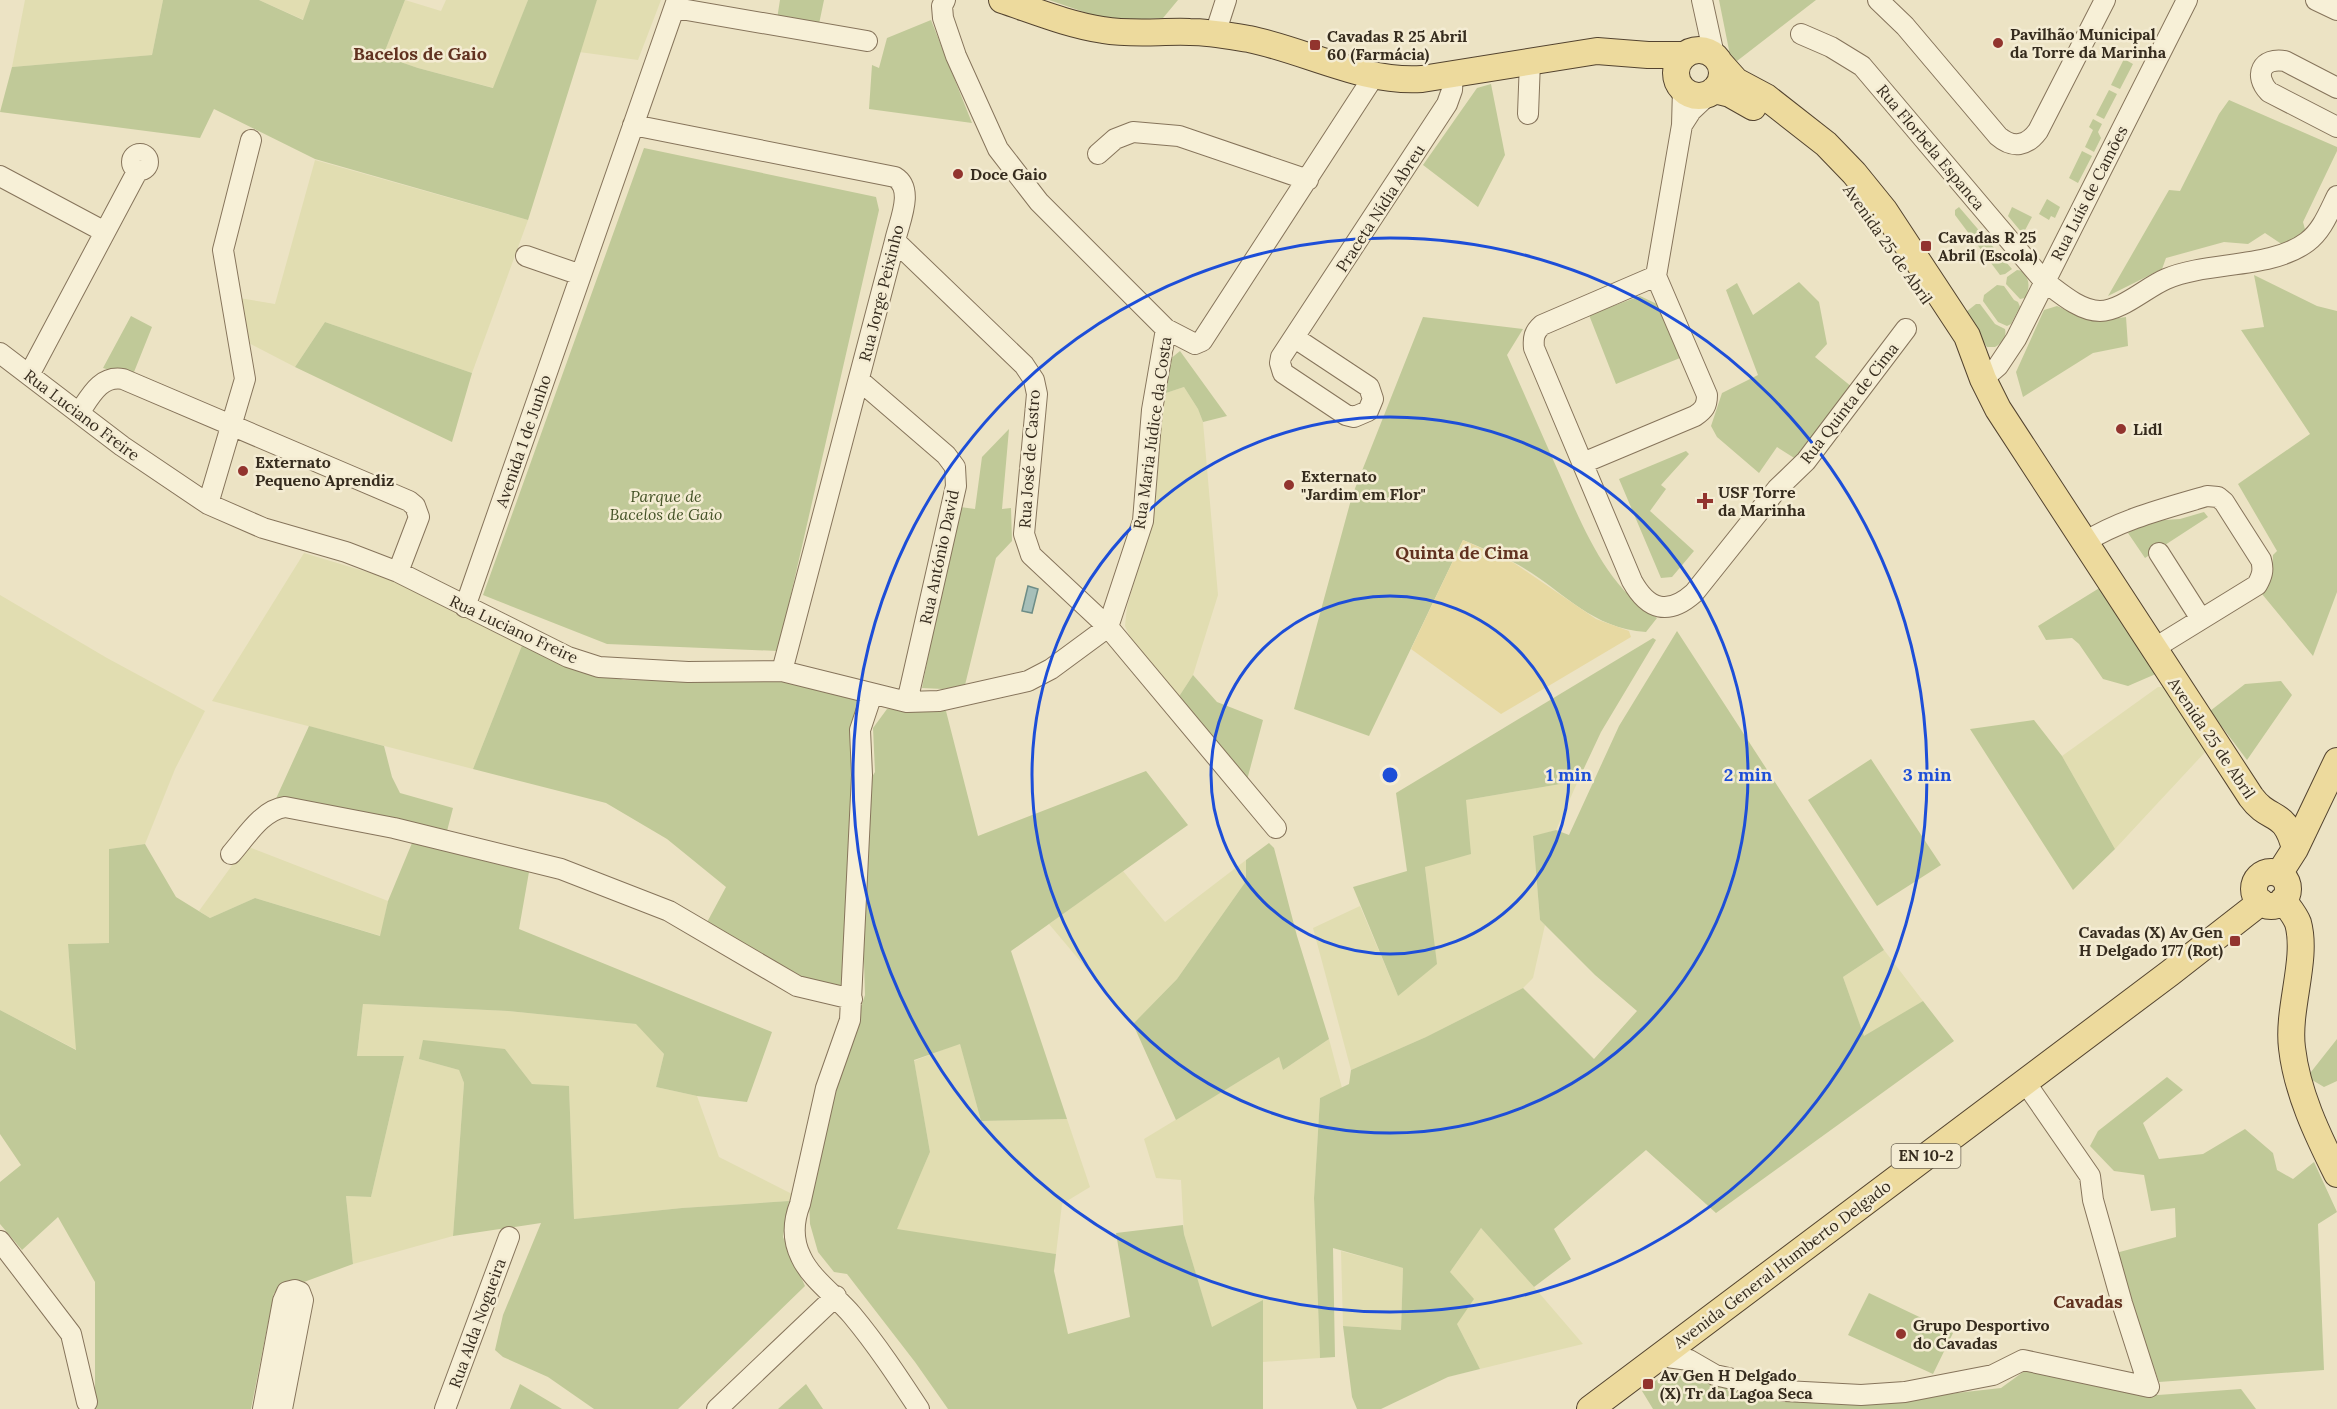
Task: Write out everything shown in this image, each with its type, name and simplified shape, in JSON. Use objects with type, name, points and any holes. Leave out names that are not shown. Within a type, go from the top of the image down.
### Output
[{"type":"main road","points":[[1002,0],[1078,25],[1105,31],[1215,34],[1278,46],[1374,76],[1400,81],[1422,80],[1453,74],[1597,51],[1702,56],[1722,74],[1721,80],[1711,92],[1695,96],[1668,75],[1652,69],[1618,63],[1542,60]]},
{"type":"main road","points":[[1681,86],[1677,68],[1702,56]]},
{"type":"main road","name":"Avenida 25 de Abril","points":[[1702,56],[1736,81],[1766,97],[1826,144],[1854,173],[1884,210],[1967,336],[1983,379],[1998,409],[2083,543],[2255,803],[2285,823],[2291,831],[2295,849]]},
{"type":"main road","name":"Avenida 25 de Abril","points":[[1711,92],[1730,94],[1782,126],[1815,153],[1845,183],[1877,224],[1955,343],[1983,379]]},
{"type":"main road","points":[[2335,1164],[2313,1123],[2298,1080],[2291,1047],[2292,1010],[2300,954],[2300,932],[2297,921],[2272,901],[2288,891],[2288,886],[2278,874],[2295,849],[2337,761]]},
{"type":"main road","name":"Avenida General Humberto Delgado","points":[[1590,1409],[2240,921],[2272,901]]},
{"type":"street","points":[[945,0],[942,6],[943,18],[998,149],[1039,202],[1166,329]]},
{"type":"street","points":[[1215,34],[1226,0]]},
{"type":"street","points":[[1878,0],[1905,26],[1998,136],[2006,143],[2015,145],[2028,142],[2038,131],[2105,0]]},
{"type":"street","name":"Rua Luís de Camões","points":[[1983,379],[1998,366],[2007,354],[2187,0]]},
{"type":"street","points":[[2316,0],[2337,10]]},
{"type":"street","points":[[1702,3],[1702,56]]},
{"type":"street","points":[[676,4],[867,41]]},
{"type":"street","name":"Avenida 1 de Junho","points":[[465,608],[676,4]]},
{"type":"street","name":"Rua Florbela Espanca","points":[[1801,34],[1831,46],[1862,66],[2044,281],[2068,298],[2095,311],[2109,310],[2175,276],[2270,257],[2295,249],[2317,233],[2337,196]]},
{"type":"street","points":[[2337,88],[2277,59],[2268,62],[2262,68],[2260,76],[2262,85],[2269,92],[2337,127]]},
{"type":"street","points":[[1528,114],[1542,60]]},
{"type":"street","name":"Praceta Nídia Abreu","points":[[1295,338],[1370,387],[1373,399],[1368,411],[1354,417],[1347,415],[1283,373],[1281,357],[1447,104],[1452,90],[1453,74]]},
{"type":"street","name":"Rua Maria Júdice da Costa","points":[[1108,627],[1143,521],[1152,410],[1166,329],[1195,344],[1202,341],[1374,76]]},
{"type":"street","points":[[1656,276],[1542,325],[1534,334],[1534,348],[1582,463],[1695,416],[1705,407],[1707,395],[1656,276],[1682,125],[1681,86]]},
{"type":"street","points":[[1682,125],[1691,111],[1711,92]]},
{"type":"street","name":"Rua Jorge Peixinho","points":[[633,125],[895,177],[906,191],[859,381],[782,671]]},
{"type":"street","points":[[1098,154],[1115,139],[1133,132],[1179,136],[1308,180]]},
{"type":"street","points":[[208,504],[245,379],[223,250],[251,140]]},
{"type":"street","points":[[29,375],[138,170]]},
{"type":"street","points":[[0,176],[105,232]]},
{"type":"street","name":"Rua José de Castro","points":[[895,241],[1024,365],[1035,380],[1037,394],[1024,534],[1026,545],[1031,555],[1108,627]]},
{"type":"street","points":[[526,256],[581,275]]},
{"type":"street","name":"Rua Quinta de Cima","points":[[1582,463],[1636,589],[1648,602],[1663,608],[1677,605],[1694,593],[1777,489],[1806,461],[1906,329]]},
{"type":"street","name":"Rua Luciano Freire","points":[[0,353],[122,447],[208,504],[263,528],[346,552],[398,572],[465,608],[568,657],[599,667],[688,672],[782,671],[907,702],[955,699],[1028,681],[1051,669],[1108,627]]},
{"type":"street","points":[[79,413],[94,390],[113,377],[138,385],[389,491],[415,506],[419,517],[398,572]]},
{"type":"street","name":"Rua António David","points":[[859,381],[946,455],[955,467],[954,496],[907,702]]},
{"type":"street","points":[[2083,543],[2109,527],[2126,520],[2206,496],[2218,496],[2224,502],[2261,560],[2262,575],[2257,585],[2153,649]]},
{"type":"street","points":[[2159,553],[2201,619]]},
{"type":"street","points":[[1108,627],[1276,828]]},
{"type":"street","points":[[872,694],[860,730],[862,775],[852,999],[849,1020],[826,1088],[795,1215],[793,1232],[801,1257],[812,1274],[836,1296],[881,1352],[919,1409]]},
{"type":"street","points":[[231,854],[267,814],[277,808],[285,807],[394,828],[571,873],[669,911],[797,987],[852,999]]},
{"type":"street","points":[[1660,1356],[1689,1360],[1715,1375],[1785,1391],[1861,1395],[1905,1392],[1993,1374],[2024,1360],[2149,1387],[2093,1200],[2090,1176],[2025,1082]]},
{"type":"street","name":"Rua Alda Nogueira","points":[[445,1409],[509,1237]]},
{"type":"street","points":[[0,1241],[71,1334],[87,1402]]},
{"type":"street","points":[[263,1409],[283,1301],[287,1292],[295,1290],[300,1292],[303,1300],[282,1409]]},
{"type":"street","points":[[717,1409],[836,1296]]},
{"type":"shaded area","points":[[25,0],[163,0],[152,55],[12,67]]},
{"type":"shaded area","points":[[259,0],[310,0],[304,20]]},
{"type":"shaded area","points":[[405,0],[441,11],[446,0],[528,0],[494,88],[418,68],[383,56]]},
{"type":"shaded area","points":[[597,0],[661,0],[638,60],[579,52]]},
{"type":"shaded area","points":[[315,160],[528,220],[472,373],[325,322],[295,367],[241,339],[239,298],[275,304]]},
{"type":"shaded area","points":[[1184,387],[1198,409],[1203,422],[1218,595],[1193,675],[1178,698],[1135,648],[1125,626],[1127,607],[1155,509],[1163,394]]},
{"type":"shaded area","points":[[304,553],[397,581],[523,643],[473,769],[212,701]]},
{"type":"shaded area","points":[[0,595],[107,658],[205,711],[175,769],[145,844],[109,849],[109,943],[68,944],[77,1050],[0,1010]]},
{"type":"shaded area","points":[[2158,687],[2167,687],[2208,749],[2115,849],[2062,756]]},
{"type":"shaded area","points":[[1578,781],[1556,830],[1533,837],[1540,920],[1545,925],[1533,978],[1523,988],[1426,1037],[1351,1070],[1313,928],[1360,906],[1398,996],[1427,882],[1425,867],[1466,800]]},
{"type":"shaded area","points":[[246,846],[388,901],[381,936],[255,898],[210,918],[199,911]]},
{"type":"shaded area","points":[[1246,860],[1246,881],[1177,979],[1133,1024],[1049,924],[1123,871],[1165,922]]},
{"type":"shaded area","points":[[1884,950],[1923,1001],[1864,1037],[1843,977]]},
{"type":"shaded area","points":[[363,1004],[508,1011],[637,1024],[664,1054],[656,1087],[697,1096],[719,1157],[794,1195],[789,1201],[682,1208],[574,1219],[569,1087],[532,1084],[505,1049],[419,1059],[459,1070],[464,1083],[453,1236],[353,1264],[346,1196],[371,1197],[404,1056],[357,1056]]},
{"type":"shaded area","points":[[1329,1039],[1342,1088],[1320,1098],[1314,1198],[1320,1358],[1263,1362],[1263,1301],[1212,1328],[1184,1234],[1181,1180],[1156,1178],[1144,1139],[1279,1057],[1283,1070]]},
{"type":"shaded area","points":[[960,1043],[981,1121],[1067,1119],[1090,1187],[1062,1204],[1056,1254],[896,1230],[930,1152],[914,1061]]},
{"type":"shaded area","points":[[1481,1228],[1583,1344],[1480,1369],[1457,1324],[1450,1272]]},
{"type":"shaded area","points":[[1341,1251],[1403,1268],[1401,1330],[1343,1326]]},
{"type":"green space","points":[[163,0],[259,0],[303,20],[310,0],[405,0],[383,56],[493,88],[528,0],[597,0],[528,220],[315,159],[214,109],[200,138],[0,112],[12,67],[152,55]]},
{"type":"green space","points":[[780,0],[824,0],[819,24],[777,19]]},
{"type":"green space","points":[[1049,0],[1178,0],[1163,18],[1110,21]]},
{"type":"green space","points":[[1719,0],[1816,0],[1737,61],[1730,55]]},
{"type":"green space","points":[[931,20],[972,123],[869,109],[872,65],[879,68],[887,38]]},
{"type":"green space","points":[[2124,59],[2133,64],[2120,89],[2111,85]]},
{"type":"green space","points":[[1491,84],[1505,155],[1478,207],[1423,165],[1477,88]]},
{"type":"green space","points":[[2109,90],[2117,94],[2104,119],[2096,115]]},
{"type":"green space","points":[[2229,100],[2337,147],[2303,222],[2306,233],[2283,245],[2265,233],[2248,244],[2224,242],[2166,258],[2162,269],[2108,296],[2169,190],[2180,191],[2219,114]]},
{"type":"green space","points":[[2093,119],[2102,124],[2098,132],[2101,138],[2094,152],[2085,147],[2093,130],[2089,127]]},
{"type":"green space","name":"Parque de Bacelos de Gaio","points":[[644,148],[876,197],[879,210],[778,651],[607,644],[483,595]]},
{"type":"green space","points":[[2082,151],[2092,156],[2078,183],[2069,178]]},
{"type":"green space","points":[[2047,199],[2060,207],[2055,218],[2051,216],[2049,220],[2039,214]]},
{"type":"green space","points":[[1959,207],[2012,269],[2000,275],[1955,215],[1955,210]]},
{"type":"green space","points":[[2012,207],[2032,217],[2023,234],[2008,216]]},
{"type":"green space","points":[[2017,270],[2023,271],[2029,284],[2025,298],[2020,299],[2006,284],[2007,277]]},
{"type":"green space","points":[[2254,275],[2317,306],[2337,311],[2337,592],[2313,656],[2262,594],[2272,572],[2273,555],[2277,551],[2238,484],[2310,434],[2241,330],[2264,327]]},
{"type":"green space","points":[[1799,282],[1819,302],[1827,344],[1815,357],[1852,387],[1799,461],[1777,447],[1759,473],[1717,437],[1711,426],[1722,393],[1758,375],[1726,290],[1737,283],[1753,315]]},
{"type":"green space","points":[[1997,285],[2004,286],[2020,307],[2011,324],[2007,326],[1998,322],[1983,301],[1984,295]]},
{"type":"green space","points":[[1640,296],[1657,304],[1680,358],[1616,384],[1589,315]]},
{"type":"green space","points":[[1976,304],[1980,304],[1995,324],[2005,329],[2003,340],[1995,347],[1987,347],[1965,315]]},
{"type":"green space","points":[[2057,306],[2090,318],[2126,317],[2128,346],[2093,353],[2023,397],[2016,372],[2044,310]]},
{"type":"green space","points":[[131,316],[152,327],[132,377],[103,368]]},
{"type":"green space","points":[[1423,317],[1523,329],[1507,355],[1574,507],[1595,549],[1622,588],[1657,618],[1646,632],[1608,623],[1591,615],[1513,562],[1463,540],[1369,736],[1294,709],[1352,496]]},
{"type":"green space","points":[[325,322],[472,373],[452,442],[295,367]]},
{"type":"green space","points":[[1180,351],[1227,416],[1203,422],[1198,409],[1184,387],[1163,394],[1164,364]]},
{"type":"green space","points":[[1009,429],[1002,509],[1011,508],[1012,541],[996,558],[965,685],[943,689],[922,688],[929,652],[924,649],[960,507],[975,509],[982,457]]},
{"type":"green space","points":[[1686,451],[1689,454],[1661,485],[1666,489],[1650,511],[1694,551],[1672,577],[1661,578],[1619,479]]},
{"type":"green space","points":[[2204,512],[2208,517],[2145,558],[2128,533],[2149,521],[2180,519]]},
{"type":"green space","points":[[2101,587],[2158,673],[2128,686],[2103,679],[2079,644],[2072,638],[2046,640],[2038,626]]},
{"type":"green space","points":[[1677,631],[1884,950],[1843,977],[1864,1036],[1923,1001],[1954,1041],[1716,1213],[1646,1150],[1554,1229],[1571,1259],[1534,1287],[1481,1228],[1450,1272],[1474,1299],[1457,1324],[1480,1369],[1448,1377],[1381,1409],[1357,1409],[1352,1397],[1343,1326],[1401,1330],[1403,1268],[1333,1248],[1335,1357],[1320,1358],[1314,1198],[1320,1098],[1349,1084],[1351,1070],[1426,1037],[1523,988],[1594,1059],[1637,1011],[1595,975],[1540,920],[1533,836],[1556,830],[1569,835],[1619,726]]},
{"type":"green space","points":[[1653,638],[1656,640],[1601,732],[1578,781],[1466,800],[1471,854],[1425,867],[1437,964],[1398,996],[1353,887],[1407,871],[1396,793]]},
{"type":"green space","points":[[523,643],[547,656],[624,680],[785,682],[858,698],[861,706],[847,991],[800,980],[705,926],[726,887],[667,839],[606,803],[473,769]]},
{"type":"green space","points":[[1193,675],[1217,702],[1263,720],[1247,780],[1178,698]]},
{"type":"green space","points":[[2281,681],[2292,695],[2247,760],[2210,711],[2245,684]]},
{"type":"green space","points":[[887,709],[946,711],[978,836],[1146,771],[1188,825],[1011,951],[1067,1119],[981,1121],[960,1044],[914,1060],[930,1152],[897,1229],[1056,1254],[1054,1271],[1068,1334],[1130,1317],[1116,1233],[1183,1225],[1212,1327],[1263,1300],[1263,1409],[948,1409],[847,1274],[834,1272],[818,1252],[810,1224],[809,1199],[828,1107],[865,995],[863,930],[869,782],[875,772],[873,728]]},
{"type":"green space","points":[[2034,720],[2062,756],[2115,849],[2073,890],[1970,729]]},
{"type":"green space","points":[[309,726],[384,746],[392,777],[400,793],[453,808],[447,831],[274,803]]},
{"type":"green space","points":[[1871,759],[1941,865],[1877,906],[1808,800]]},
{"type":"green space","points":[[412,843],[529,872],[519,929],[772,1032],[747,1102],[697,1096],[656,1087],[664,1054],[636,1024],[508,1011],[363,1004],[357,1056],[404,1056],[371,1197],[346,1196],[353,1264],[274,1293],[251,1409],[95,1409],[95,1282],[58,1217],[22,1250],[0,1224],[0,1182],[21,1165],[0,1134],[0,1010],[76,1050],[68,944],[109,943],[109,849],[145,844],[176,897],[210,918],[255,898],[380,936],[388,901]]},
{"type":"green space","points":[[1269,843],[1274,848],[1297,936],[1329,1039],[1283,1070],[1279,1057],[1176,1120],[1133,1024],[1177,979],[1246,881],[1246,860]]},
{"type":"green space","points":[[2337,1039],[2337,1081],[2324,1087],[2307,1077]]},
{"type":"green space","points":[[423,1040],[505,1049],[532,1084],[569,1086],[574,1219],[682,1208],[789,1201],[783,1237],[805,1286],[678,1409],[594,1409],[548,1377],[503,1357],[495,1350],[503,1315],[541,1223],[453,1236],[464,1083],[459,1070],[419,1059]]},
{"type":"green space","points":[[2167,1077],[2183,1090],[2143,1123],[2159,1159],[2203,1154],[2245,1129],[2273,1153],[2277,1170],[2293,1179],[2314,1162],[2337,1212],[2318,1224],[2324,1370],[2159,1382],[2112,1254],[2176,1237],[2175,1208],[2151,1211],[2144,1175],[2114,1171],[2090,1146],[2098,1131]]},
{"type":"green space","name":"Grupo Desportivo do Cavadas","points":[[1869,1293],[1953,1333],[1933,1374],[1848,1335]]},
{"type":"green space","points":[[2030,1367],[2158,1395],[2241,1389],[2256,1409],[1653,1409],[1642,1391],[1666,1373],[1784,1397],[1867,1403],[2001,1388]]},
{"type":"green space","points":[[520,1384],[562,1409],[510,1409]]},
{"type":"green space","points":[[806,1384],[823,1409],[778,1409]]},
{"type":"sand","points":[[1463,540],[1514,563],[1596,619],[1629,631],[1631,637],[1501,714],[1411,649]]},
{"type":"water","points":[[1028,586],[1038,589],[1032,613],[1022,611]]},
{"type":"place","name":"Pavilhão Municipal da Torre da Marinha","points":[[1998,43]]},
{"type":"place","name":"Cavadas R 25 Abril 60 (Farmácia)","points":[[1315,45]]},
{"type":"place","name":"Doce Gaio","points":[[958,174]]},
{"type":"place","name":"Cavadas R 25 Abril (Escola)","points":[[1926,246]]},
{"type":"place","name":"Lidl","points":[[2121,429]]},
{"type":"place","name":"Externato Pequeno Aprendiz","points":[[243,471]]},
{"type":"place","name":"Externato \"Jardim em Flor\"","points":[[1289,485]]},
{"type":"place","name":"USF Torre da Marinha","points":[[1705,501]]},
{"type":"place","name":"Cavadas (X) Av Gen H Delgado 177 (Rot)","points":[[2235,941]]},
{"type":"place","name":"Grupo Desportivo do Cavadas","points":[[1901,1334]]},
{"type":"place","name":"Av Gen H Delgado (X) Tr da Lagoa Seca","points":[[1648,1384]]},
{"type":"district","name":"Bacelos de Gaio","points":[[420,54]]},
{"type":"district","name":"Quinta de Cima","points":[[1462,553]]},
{"type":"district","name":"Cavadas","points":[[2088,1302]]}]
